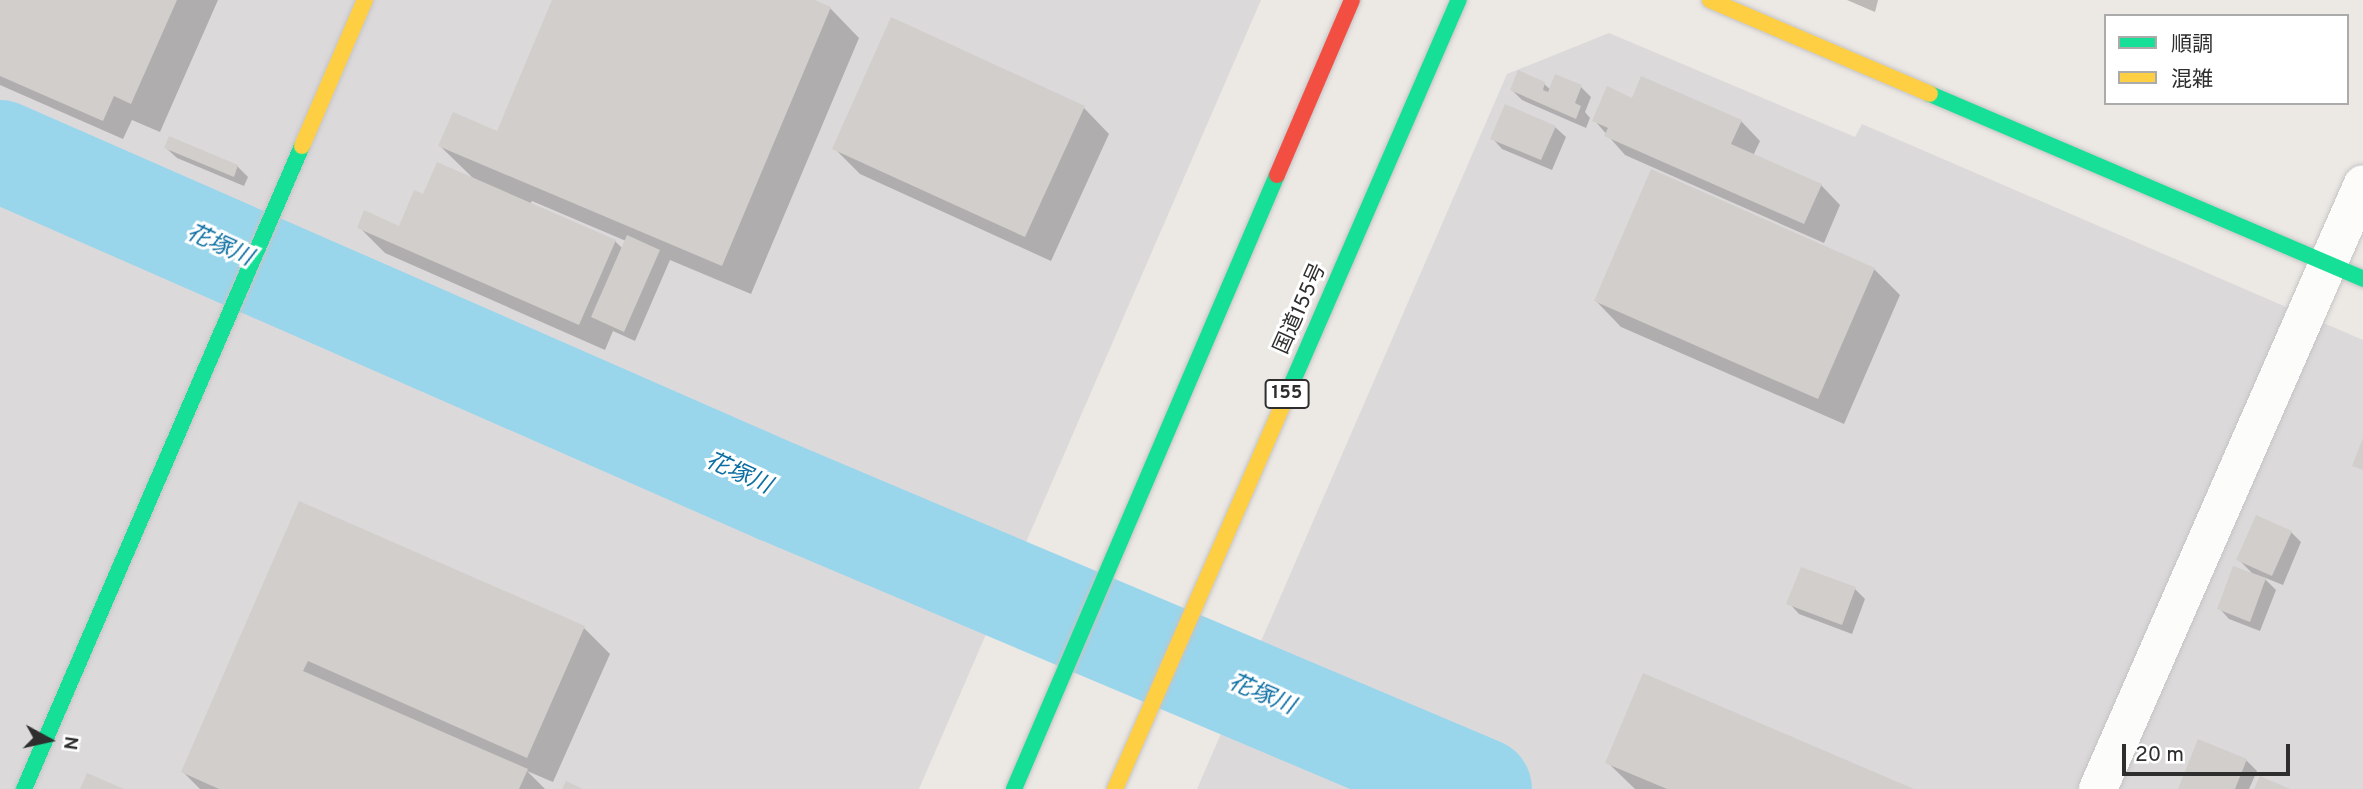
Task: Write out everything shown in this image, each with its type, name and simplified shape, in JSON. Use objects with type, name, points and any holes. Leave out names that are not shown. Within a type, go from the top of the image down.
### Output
[{"type":"main road","points":[[24,789],[365,0]]},
{"type":"main road","points":[[1014,789],[1352,0]]},
{"type":"main road","name":"国道155号","points":[[1115,789],[1459,0]]},
{"type":"main road","points":[[1710,0],[2363,279]]},
{"type":"street","points":[[2098,789],[2363,184]]},
{"type":"shaded area","points":[[0,0],[1261,0],[919,789],[0,789]]},
{"type":"shaded area","points":[[1609,33],[1855,137],[1862,124],[2363,340],[2363,789],[1197,789],[1507,74]]},
{"type":"building","points":[[0,0],[177,0],[131,104],[114,96],[103,121],[0,76]]},
{"type":"building","points":[[552,0],[815,0],[831,7],[722,266],[438,146],[453,112],[497,131]]},
{"type":"building","points":[[891,17],[1085,106],[1025,237],[832,149]]},
{"type":"building","points":[[1518,70],[1545,82],[1543,90],[1548,92],[1555,74],[1582,85],[1575,103],[1581,106],[1576,119],[1510,90]]},
{"type":"building","points":[[1641,76],[1742,120],[1731,144],[1822,184],[1804,224],[1604,136],[1608,128],[1592,121],[1607,86],[1632,98]]},
{"type":"building","points":[[1505,104],[1556,126],[1541,160],[1490,139]]},
{"type":"building","points":[[169,136],[238,165],[234,177],[164,148]]},
{"type":"building","points":[[437,162],[616,240],[579,325],[357,228],[364,210],[399,226],[414,190],[423,194]]},
{"type":"building","points":[[1651,169],[1875,268],[1818,399],[1594,301]]},
{"type":"building","points":[[627,235],[660,250],[624,332],[591,317]]},
{"type":"building","points":[[2363,438],[2363,470],[2352,466]]},
{"type":"building","points":[[299,501],[585,626],[527,758],[308,661],[303,671],[528,769],[519,789],[219,789],[181,772]]},
{"type":"building","points":[[2256,515],[2292,531],[2272,576],[2236,560]]},
{"type":"building","points":[[2233,566],[2266,578],[2250,622],[2217,609]]},
{"type":"building","points":[[1801,567],[1856,587],[1842,625],[1786,604]]},
{"type":"building","points":[[1643,673],[1914,789],[1667,789],[1605,763]]},
{"type":"building","points":[[2198,739],[2247,759],[2235,789],[2178,789]]},
{"type":"building","points":[[87,773],[124,789],[80,789]]},
{"type":"building","points":[[2260,776],[2290,789],[2254,789]]},
{"type":"building","points":[[566,781],[583,789],[562,789]]},
{"type":"waterway","name":"花塚川","points":[[0,151],[778,492],[1481,789]]},
{"type":"traffic: fast","points":[[1286,397],[1459,0]]},
{"type":"traffic: fast","points":[[1930,94],[2363,279]]},
{"type":"traffic: fast","points":[[24,789],[302,146]]},
{"type":"traffic: fast","points":[[1014,789],[1277,175]]},
{"type":"traffic: slow","points":[[302,146],[365,0]]},
{"type":"traffic: slow","points":[[1710,0],[1930,94]]},
{"type":"traffic: slow","points":[[1115,789],[1286,397]]},
{"type":"traffic: jam","points":[[1277,175],[1352,0]]}]
